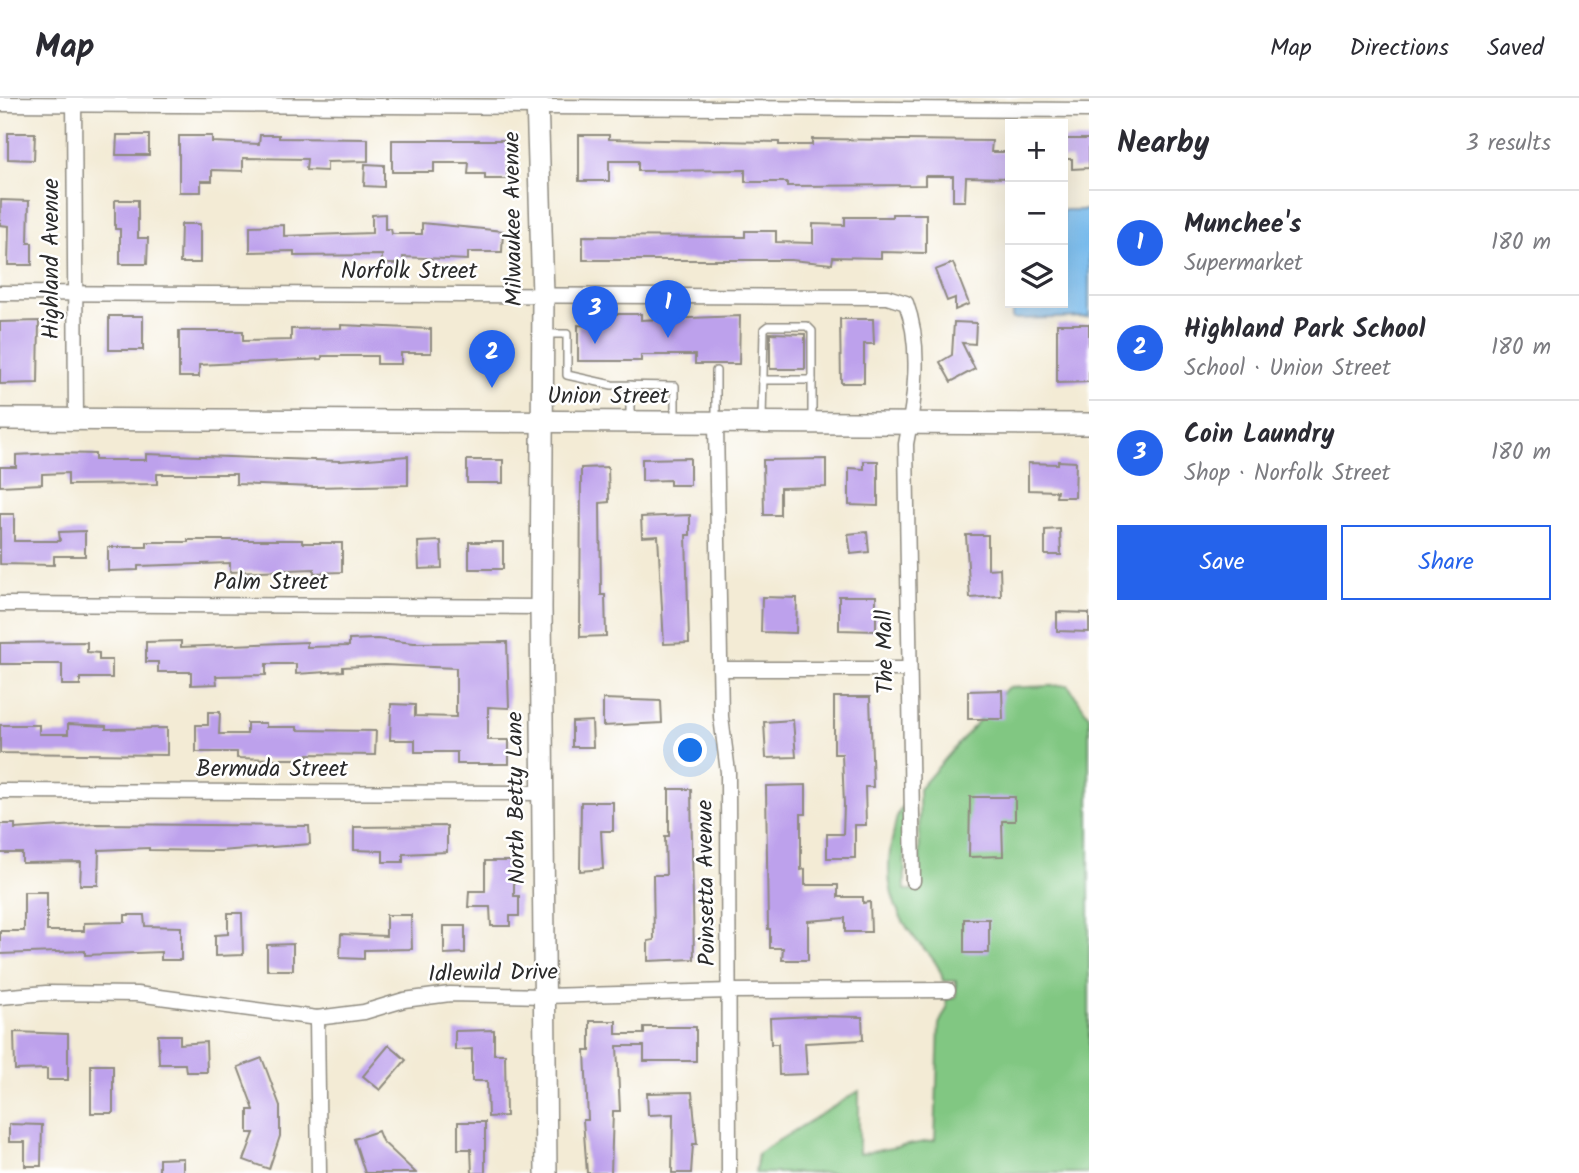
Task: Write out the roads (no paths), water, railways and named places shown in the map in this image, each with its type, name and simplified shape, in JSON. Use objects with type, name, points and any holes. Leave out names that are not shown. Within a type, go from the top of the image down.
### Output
[{"type":"street","points":[[0,104],[74,101],[537,102],[1089,110]]},
{"type":"street","name":"Highland Avenue","points":[[74,101],[76,419]]},
{"type":"street","name":"Milwaukee Avenue","points":[[537,102],[542,334],[555,374],[542,423]]},
{"type":"street","name":"Norfolk Street","points":[[0,293],[887,297],[906,303],[914,326],[910,423]]},
{"type":"street","name":"Union Street","points":[[0,419],[630,424],[1089,424]]},
{"type":"street","name":"North Betty Lane","points":[[542,423],[546,1173]]},
{"type":"street","name":"The Mall","points":[[910,423],[906,444],[913,881]]},
{"type":"street","name":"Poinsetta Avenue","points":[[716,424],[721,717],[728,772],[731,991],[729,1173]]},
{"type":"street","name":"Palm Street","points":[[0,604],[541,607]]},
{"type":"street","points":[[720,669],[909,668]]},
{"type":"street","name":"Bermuda Street","points":[[0,791],[543,793]]},
{"type":"street","name":"Idlewild Drive","points":[[0,997],[46,993],[137,994],[317,1018],[364,1012],[404,1000],[450,994],[544,996],[731,991],[948,990]]},
{"type":"street","points":[[317,1018],[319,1173]]},
{"type":"lane","points":[[762,424],[764,329],[768,326],[807,326],[812,331],[812,424]]},
{"type":"lane","points":[[716,370],[716,424]]},
{"type":"lane","points":[[555,374],[612,385],[675,386],[675,424]]},
{"type":"lane","points":[[762,380],[812,380]]},
{"type":"lane","points":[[629,385],[630,424]]},
{"type":"water","points":[[1068,210],[1089,210],[1089,317],[1012,319],[1012,308],[1068,308]]},
{"type":"place","name":"Munchee's","points":[[668,338]]},
{"type":"place","name":"Coin Laundry","points":[[595,344]]},
{"type":"place","name":"Highland Park School","points":[[492,388]]}]
